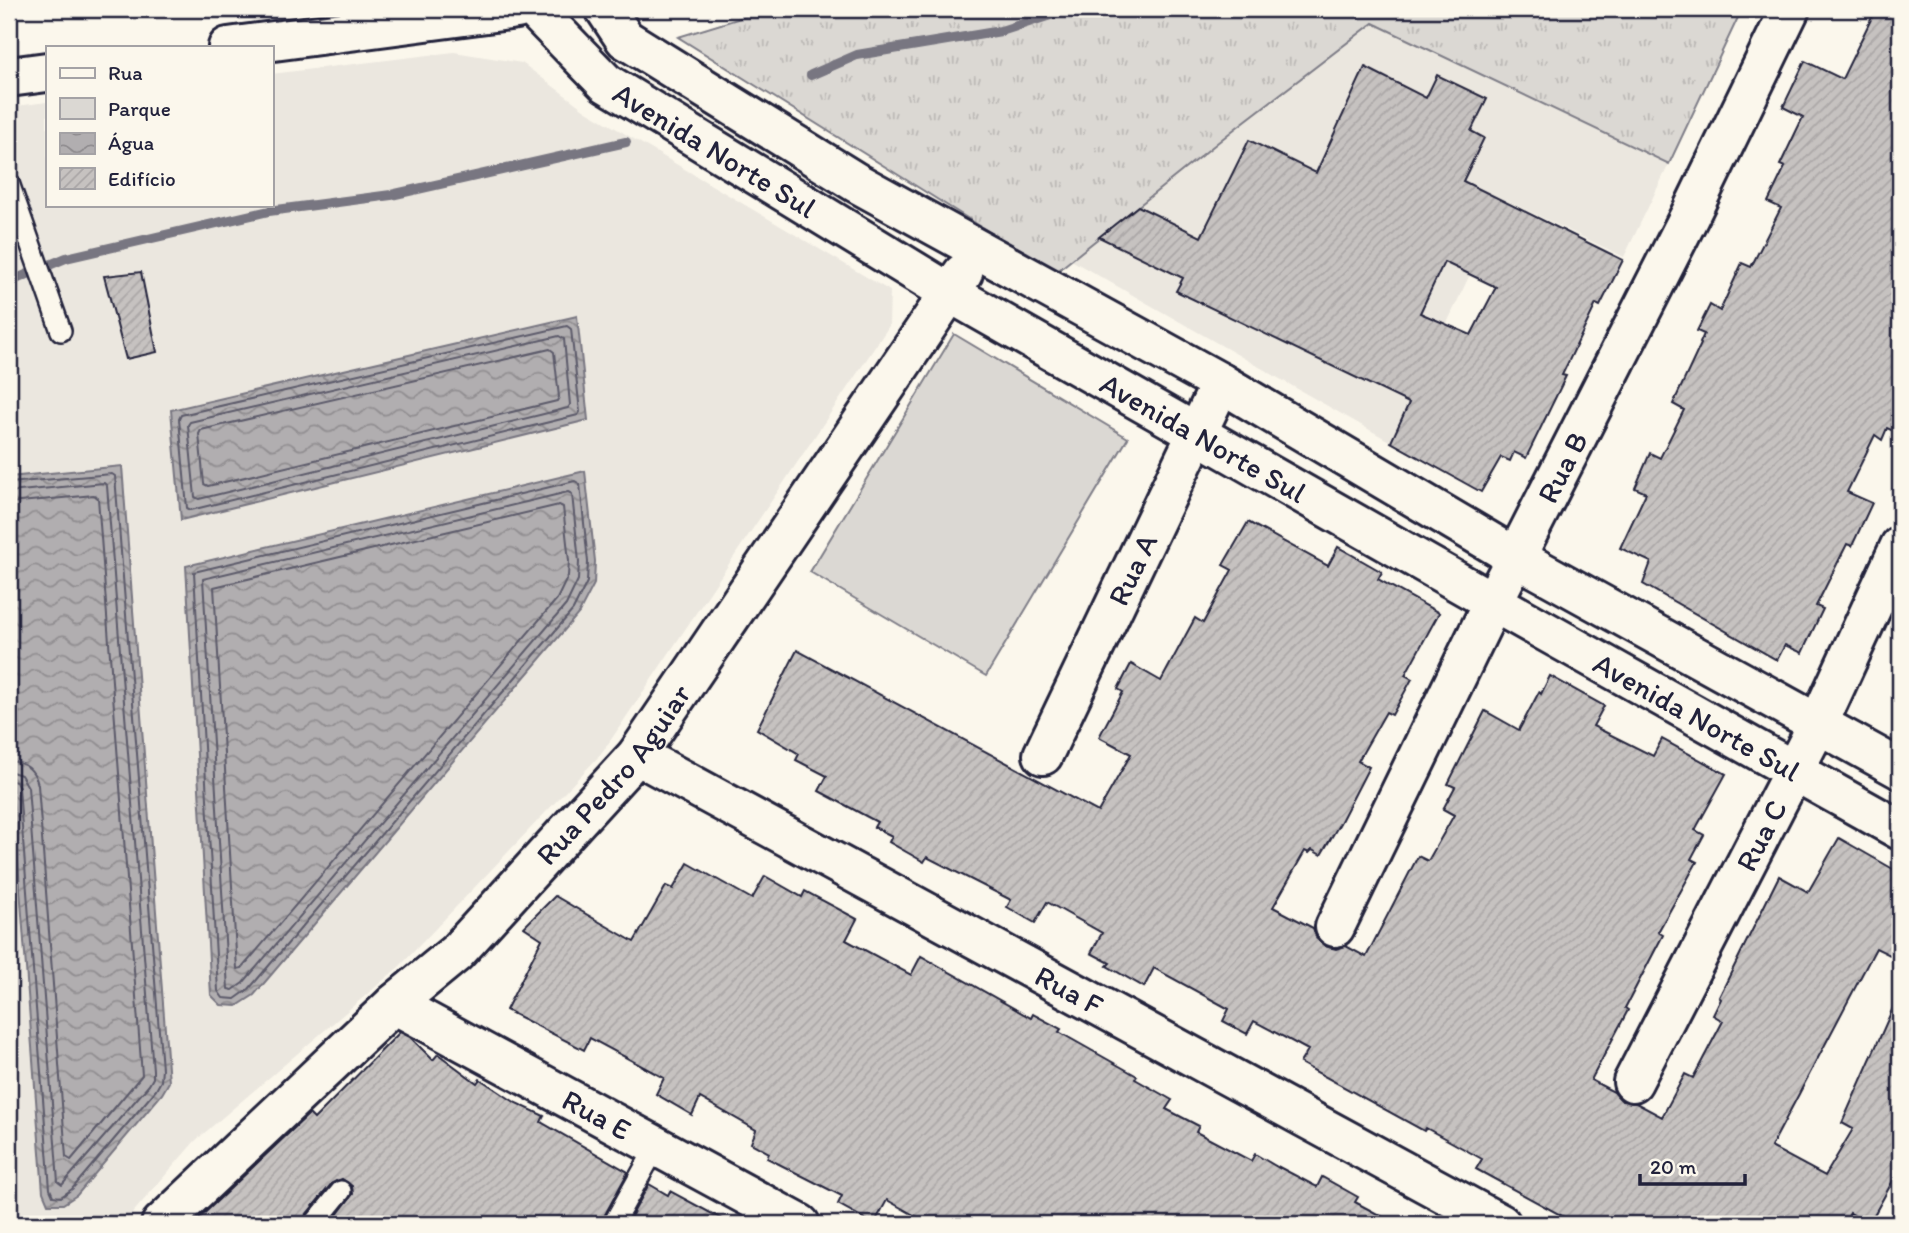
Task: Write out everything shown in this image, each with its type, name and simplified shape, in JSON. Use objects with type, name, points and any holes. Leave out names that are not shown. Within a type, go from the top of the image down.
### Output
[{"type":"street","points":[[236,46],[517,9]]},
{"type":"street","name":"Avenida Norte Sul","points":[[534,9],[606,83],[950,293],[1493,603],[1900,830]]},
{"type":"street","name":"Avenida Norte Sul","points":[[605,9],[625,39],[857,183],[1221,383],[1517,558],[1900,769]]},
{"type":"street","name":"Rua B","points":[[1335,927],[1493,603],[1690,215],[1790,9]]},
{"type":"street","points":[[9,77],[46,72]]},
{"type":"street","name":"Rua Pedro Aguiar","points":[[161,1224],[394,1004],[456,953],[637,755],[979,250]]},
{"type":"street","name":"Rua A","points":[[1043,755],[1221,383]]},
{"type":"street","name":"Rua C","points":[[1633,1082],[1819,722],[1900,547]]},
{"type":"street","name":"Rua F","points":[[637,755],[1501,1224]]},
{"type":"street","name":"Rua E","points":[[394,1004],[790,1222]]},
{"type":"lane","points":[[12,192],[61,331]]},
{"type":"lane","points":[[613,1224],[656,1147]]},
{"type":"lane","points":[[314,1224],[341,1191]]},
{"type":"shaded area","points":[[1373,23],[1669,164],[1624,257],[1505,200],[1391,442],[1071,260]]},
{"type":"shaded area","points":[[454,52],[522,63],[585,110],[890,291],[889,326],[602,753],[400,966],[195,1141],[123,1224],[9,1224],[9,107],[46,102],[46,206],[273,206],[273,74]]},
{"type":"green space","points":[[770,9],[1742,9],[1669,164],[1373,23],[1232,131],[1055,273],[678,37]]},
{"type":"green space","points":[[954,334],[1128,438],[986,676],[810,572]]},
{"type":"water","points":[[577,316],[588,420],[181,520],[171,410]]},
{"type":"water","points":[[122,466],[169,1082],[162,1094],[77,1195],[63,1204],[48,1204],[43,1192],[9,743],[9,477]]},
{"type":"water","points":[[585,471],[595,561],[594,584],[579,613],[254,995],[237,1006],[221,1005],[211,995],[186,566]]},
{"type":"building","points":[[1876,9],[1900,9],[1900,434],[1887,428],[1882,440],[1875,435],[1847,492],[1872,503],[1852,546],[1847,544],[1816,606],[1823,609],[1802,653],[1785,645],[1777,660],[1643,584],[1651,562],[1620,548],[1646,493],[1635,488],[1650,453],[1660,458],[1684,410],[1673,404],[1701,344],[1704,334],[1697,331],[1710,305],[1720,311],[1742,263],[1751,267],[1781,208],[1768,202],[1785,167],[1780,165],[1803,117],[1783,107],[1805,61],[1842,79]]},
{"type":"building","points":[[1365,67],[1426,98],[1437,75],[1487,99],[1471,131],[1484,138],[1463,181],[1623,260],[1600,306],[1596,304],[1562,375],[1566,376],[1526,458],[1514,452],[1510,461],[1501,457],[1481,492],[1391,442],[1409,403],[1176,291],[1183,278],[1099,237],[1138,206],[1201,237],[1249,140],[1316,173]],"holes":[[[1444,262],[1496,287],[1471,335],[1420,313]]]},
{"type":"building","points":[[141,272],[157,352],[126,359],[104,276]]},
{"type":"building","points":[[1248,522],[1328,566],[1338,547],[1382,572],[1378,579],[1439,613],[1405,675],[1412,679],[1392,715],[1386,712],[1358,761],[1369,767],[1340,823],[1321,855],[1312,850],[1309,853],[1305,851],[1273,907],[1313,928],[1317,939],[1325,946],[1336,949],[1346,946],[1366,957],[1418,856],[1428,861],[1454,815],[1443,809],[1455,787],[1448,784],[1485,711],[1519,730],[1550,676],[1604,706],[1593,726],[1653,756],[1662,739],[1726,774],[1695,830],[1704,835],[1691,859],[1697,862],[1658,932],[1663,935],[1591,1080],[1614,1092],[1622,1101],[1636,1103],[1662,1117],[1685,1074],[1693,1078],[1723,1021],[1713,1015],[1721,999],[1719,997],[1779,876],[1808,892],[1839,838],[1900,873],[1900,960],[1876,948],[1771,1147],[1825,1176],[1853,1129],[1842,1123],[1900,992],[1900,1168],[1869,1224],[1850,1213],[1844,1224],[1577,1224],[1476,1169],[1482,1159],[1426,1128],[1424,1131],[1300,1063],[1308,1050],[1254,1021],[1247,1034],[1223,1021],[1229,1009],[1154,968],[1144,987],[1107,966],[1110,963],[1091,953],[1102,933],[1047,902],[1035,923],[1007,907],[1011,900],[927,857],[924,862],[889,842],[892,836],[874,827],[877,822],[819,791],[827,776],[796,760],[799,754],[757,729],[797,650],[1098,812],[1131,754],[1099,737],[1123,692],[1118,689],[1131,664],[1161,681],[1195,618],[1203,623],[1232,570],[1223,565]]},
{"type":"building","points":[[688,863],[752,899],[765,876],[802,897],[805,891],[857,919],[846,940],[911,975],[921,956],[1031,1018],[1033,1014],[1061,1029],[1059,1032],[1137,1076],[1135,1079],[1172,1100],[1166,1109],[1199,1126],[1196,1132],[1251,1161],[1255,1154],[1317,1187],[1322,1177],[1358,1197],[1355,1202],[1396,1224],[930,1224],[887,1200],[874,1224],[838,1204],[842,1196],[767,1158],[769,1153],[751,1143],[756,1130],[700,1098],[692,1115],[656,1094],[664,1078],[590,1038],[584,1050],[506,1010],[542,939],[524,927],[555,896],[634,942],[666,886],[673,889]]},
{"type":"building","points":[[400,1032],[410,1037],[433,1060],[438,1054],[477,1083],[480,1079],[516,1103],[544,1116],[541,1122],[628,1172],[601,1222],[592,1217],[588,1224],[577,1218],[574,1224],[330,1224],[353,1194],[352,1186],[342,1179],[332,1183],[305,1216],[302,1224],[193,1224],[309,1114],[314,1119]]},
{"type":"building","points":[[649,1184],[668,1195],[670,1191],[731,1224],[627,1224]]},
{"type":"waterway","points":[[811,75],[857,55],[1001,31],[1069,9]]},
{"type":"waterway","points":[[9,282],[66,258],[269,211],[391,195],[626,142]]}]
